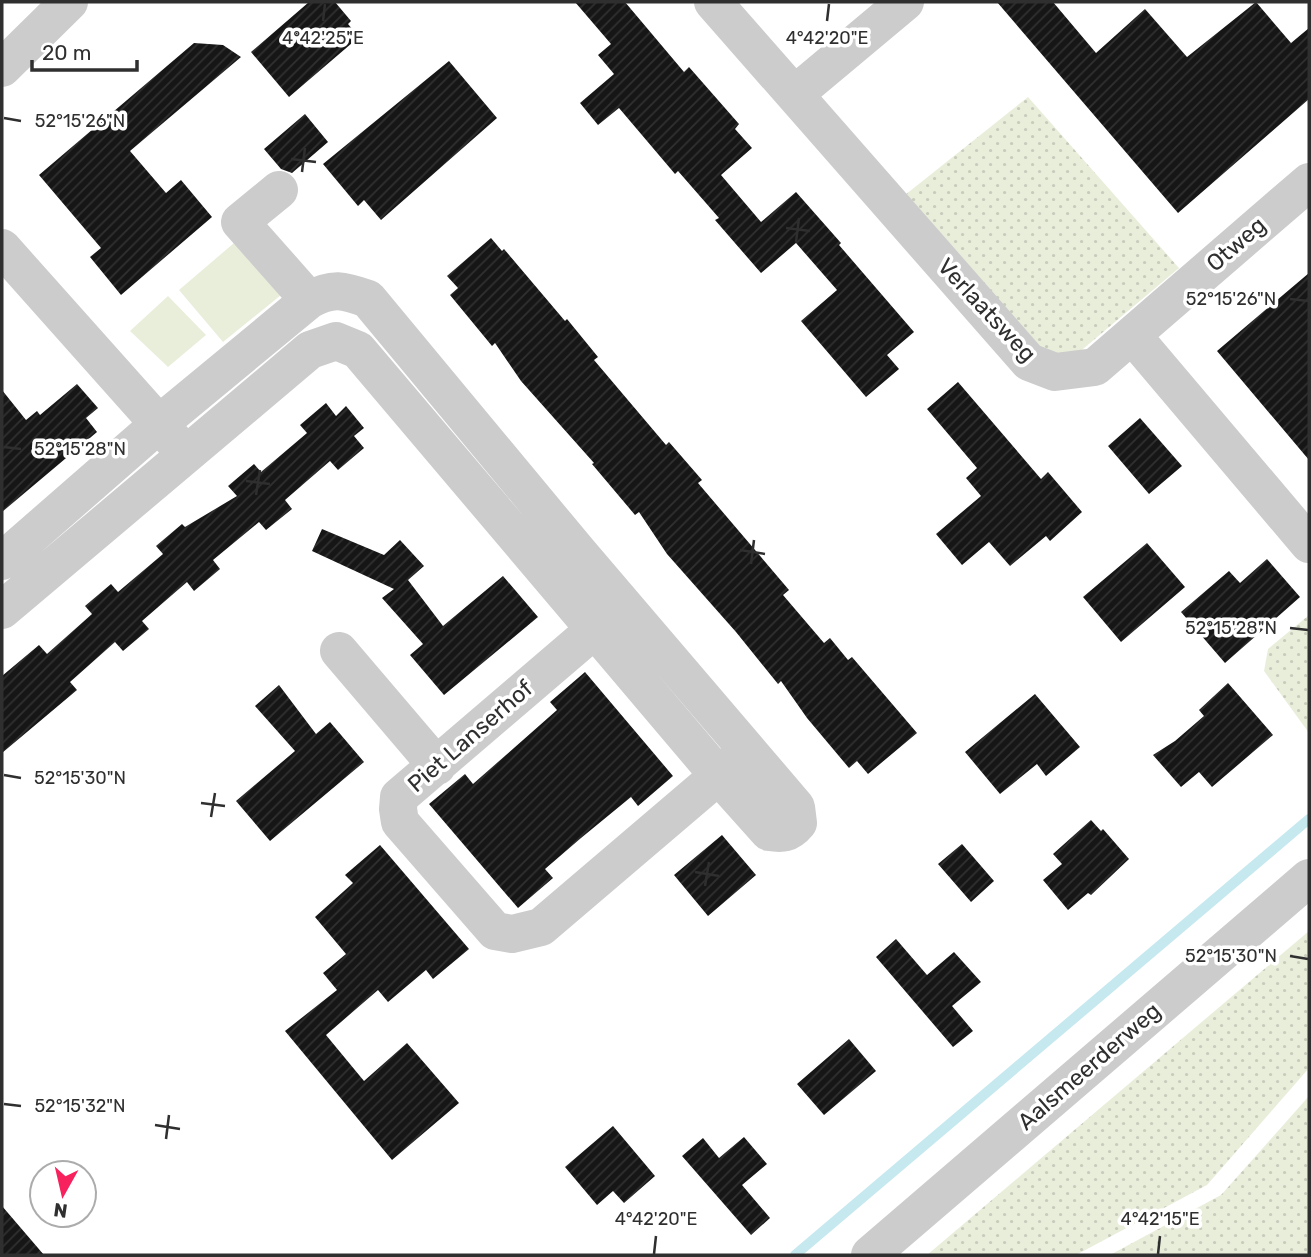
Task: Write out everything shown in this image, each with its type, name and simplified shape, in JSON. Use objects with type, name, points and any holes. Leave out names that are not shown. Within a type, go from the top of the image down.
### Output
[{"type":"street","points":[[2,68],[69,2]]},
{"type":"street","name":"Verlaatsweg","points":[[713,2],[1029,362],[1055,372],[1095,367],[1132,335]]},
{"type":"street","points":[[794,94],[905,2]]},
{"type":"street","name":"Otweg","points":[[1132,335],[1309,182]]},
{"type":"street","points":[[2,610],[310,350],[336,341],[358,350],[610,617],[748,750],[796,807],[798,823],[792,830],[782,834],[769,832],[718,775],[610,617],[368,299],[325,295],[240,222],[279,190]]},
{"type":"street","points":[[2,248],[186,454]]},
{"type":"street","points":[[325,295],[336,341]]},
{"type":"street","points":[[2,561],[159,424],[325,295]]},
{"type":"street","points":[[1132,335],[1309,544]]},
{"type":"street","name":"Piet Lanserhof","points":[[610,617],[399,797],[400,822],[495,930],[512,934],[541,927],[748,750]]},
{"type":"street","points":[[339,651],[437,766]]},
{"type":"street","name":"Aalsmeerderweg","points":[[870,1255],[1309,878]]},
{"type":"green space","points":[[1028,97],[1179,268],[1064,365],[1051,365],[900,199]]},
{"type":"green space","points":[[234,243],[281,295],[223,342],[179,290]]},
{"type":"green space","points":[[168,296],[206,335],[168,367],[130,331]]},
{"type":"green space","points":[[1309,615],[1309,733],[1264,671],[1268,649]]},
{"type":"green space","points":[[1309,931],[1309,1068],[1207,1185],[1076,1255],[927,1255]]},
{"type":"green space","points":[[1309,1096],[1309,1255],[1110,1255],[1221,1195]]},
{"type":"building","points":[[309,2],[335,2],[351,21],[348,24],[359,37],[289,97],[251,52]]},
{"type":"building","points":[[575,2],[625,2],[684,72],[689,67],[739,124],[735,129],[752,148],[721,175],[761,222],[796,192],[914,332],[887,355],[899,369],[866,397],[801,321],[837,290],[796,243],[761,273],[715,220],[719,218],[678,171],[675,174],[619,108],[598,125],[580,103],[614,74],[598,55],[611,44]]},
{"type":"building","points":[[997,2],[1053,2],[1096,53],[1145,9],[1187,57],[1256,2],[1291,43],[1309,28],[1309,99],[1178,213]]},
{"type":"building","points":[[194,43],[223,45],[241,57],[130,151],[166,193],[181,180],[212,217],[121,295],[90,257],[101,248],[39,175]]},
{"type":"building","points":[[449,61],[497,118],[381,220],[364,200],[358,206],[323,164]]},
{"type":"building","points":[[305,114],[328,142],[292,173],[281,169],[264,149]]},
{"type":"building","points":[[491,238],[502,251],[504,249],[565,321],[567,319],[598,357],[594,360],[666,445],[669,442],[702,480],[698,483],[789,590],[783,595],[824,643],[830,638],[848,660],[852,657],[917,733],[868,774],[857,761],[849,768],[807,718],[781,681],[778,684],[667,554],[639,512],[635,515],[592,464],[594,463],[521,381],[495,343],[492,346],[450,295],[458,288],[447,276]]},
{"type":"building","points":[[1309,273],[1309,460],[1217,351]]},
{"type":"building","points":[[958,382],[1041,479],[1048,472],[1082,512],[1050,541],[1046,536],[1010,566],[989,542],[962,565],[936,534],[981,496],[966,478],[977,468],[927,409]]},
{"type":"building","points":[[77,384],[98,408],[86,418],[97,432],[2,512],[2,390],[26,420],[37,411],[40,415]]},
{"type":"building","points":[[326,403],[336,416],[346,406],[364,428],[354,436],[364,448],[338,470],[330,461],[285,500],[292,509],[266,530],[259,522],[213,560],[220,569],[194,591],[187,582],[142,621],[149,629],[123,651],[115,642],[70,682],[77,690],[2,753],[2,676],[39,645],[47,654],[92,614],[85,606],[111,584],[118,592],[163,554],[156,546],[182,524],[185,527],[237,496],[228,486],[254,464],[261,472],[307,433],[300,425]]},
{"type":"building","points":[[1140,418],[1182,466],[1149,494],[1108,446]]},
{"type":"building","points":[[322,529],[384,555],[400,540],[424,566],[408,580],[443,626],[503,576],[538,617],[444,695],[410,655],[423,644],[382,598],[394,589],[312,551]]},
{"type":"building","points":[[1147,543],[1185,587],[1121,642],[1083,597]]},
{"type":"building","points":[[1267,559],[1300,597],[1225,663],[1181,612],[1229,571],[1240,583]]},
{"type":"building","points":[[585,672],[673,776],[638,806],[631,797],[581,838],[545,869],[553,878],[518,908],[429,804],[465,774],[473,784],[557,710],[550,702]]},
{"type":"building","points":[[1228,683],[1273,735],[1212,787],[1199,772],[1181,787],[1153,755],[1175,741],[1204,716],[1199,710]]},
{"type":"building","points":[[279,685],[316,734],[330,722],[364,762],[270,841],[236,801],[295,751],[255,706]]},
{"type":"building","points":[[1035,694],[1080,747],[1046,776],[1037,764],[1000,794],[965,752]]},
{"type":"building","points":[[1091,820],[1101,831],[1103,829],[1129,859],[1091,895],[1088,893],[1068,910],[1043,880],[1062,864],[1053,854]]},
{"type":"building","points":[[722,835],[756,875],[708,916],[674,875]]},
{"type":"building","points":[[962,844],[994,881],[971,902],[938,864]]},
{"type":"building","points":[[380,845],[469,949],[433,979],[426,970],[388,1002],[378,990],[326,1035],[364,1081],[407,1043],[459,1103],[392,1160],[285,1031],[337,990],[323,973],[346,954],[315,917],[353,883],[345,875]]},
{"type":"building","points":[[896,939],[927,975],[954,952],[981,982],[952,1006],[973,1031],[953,1047],[876,957]]},
{"type":"building","points":[[849,1039],[876,1071],[824,1115],[797,1084]]},
{"type":"building","points":[[613,1126],[655,1176],[624,1203],[613,1191],[597,1205],[565,1167]]},
{"type":"building","points":[[744,1137],[767,1164],[742,1185],[770,1218],[751,1235],[682,1156],[703,1138],[719,1158]]},
{"type":"building","points":[[2,1206],[44,1255],[2,1255]]},
{"type":"waterway","points":[[795,1255],[1309,819]]}]
